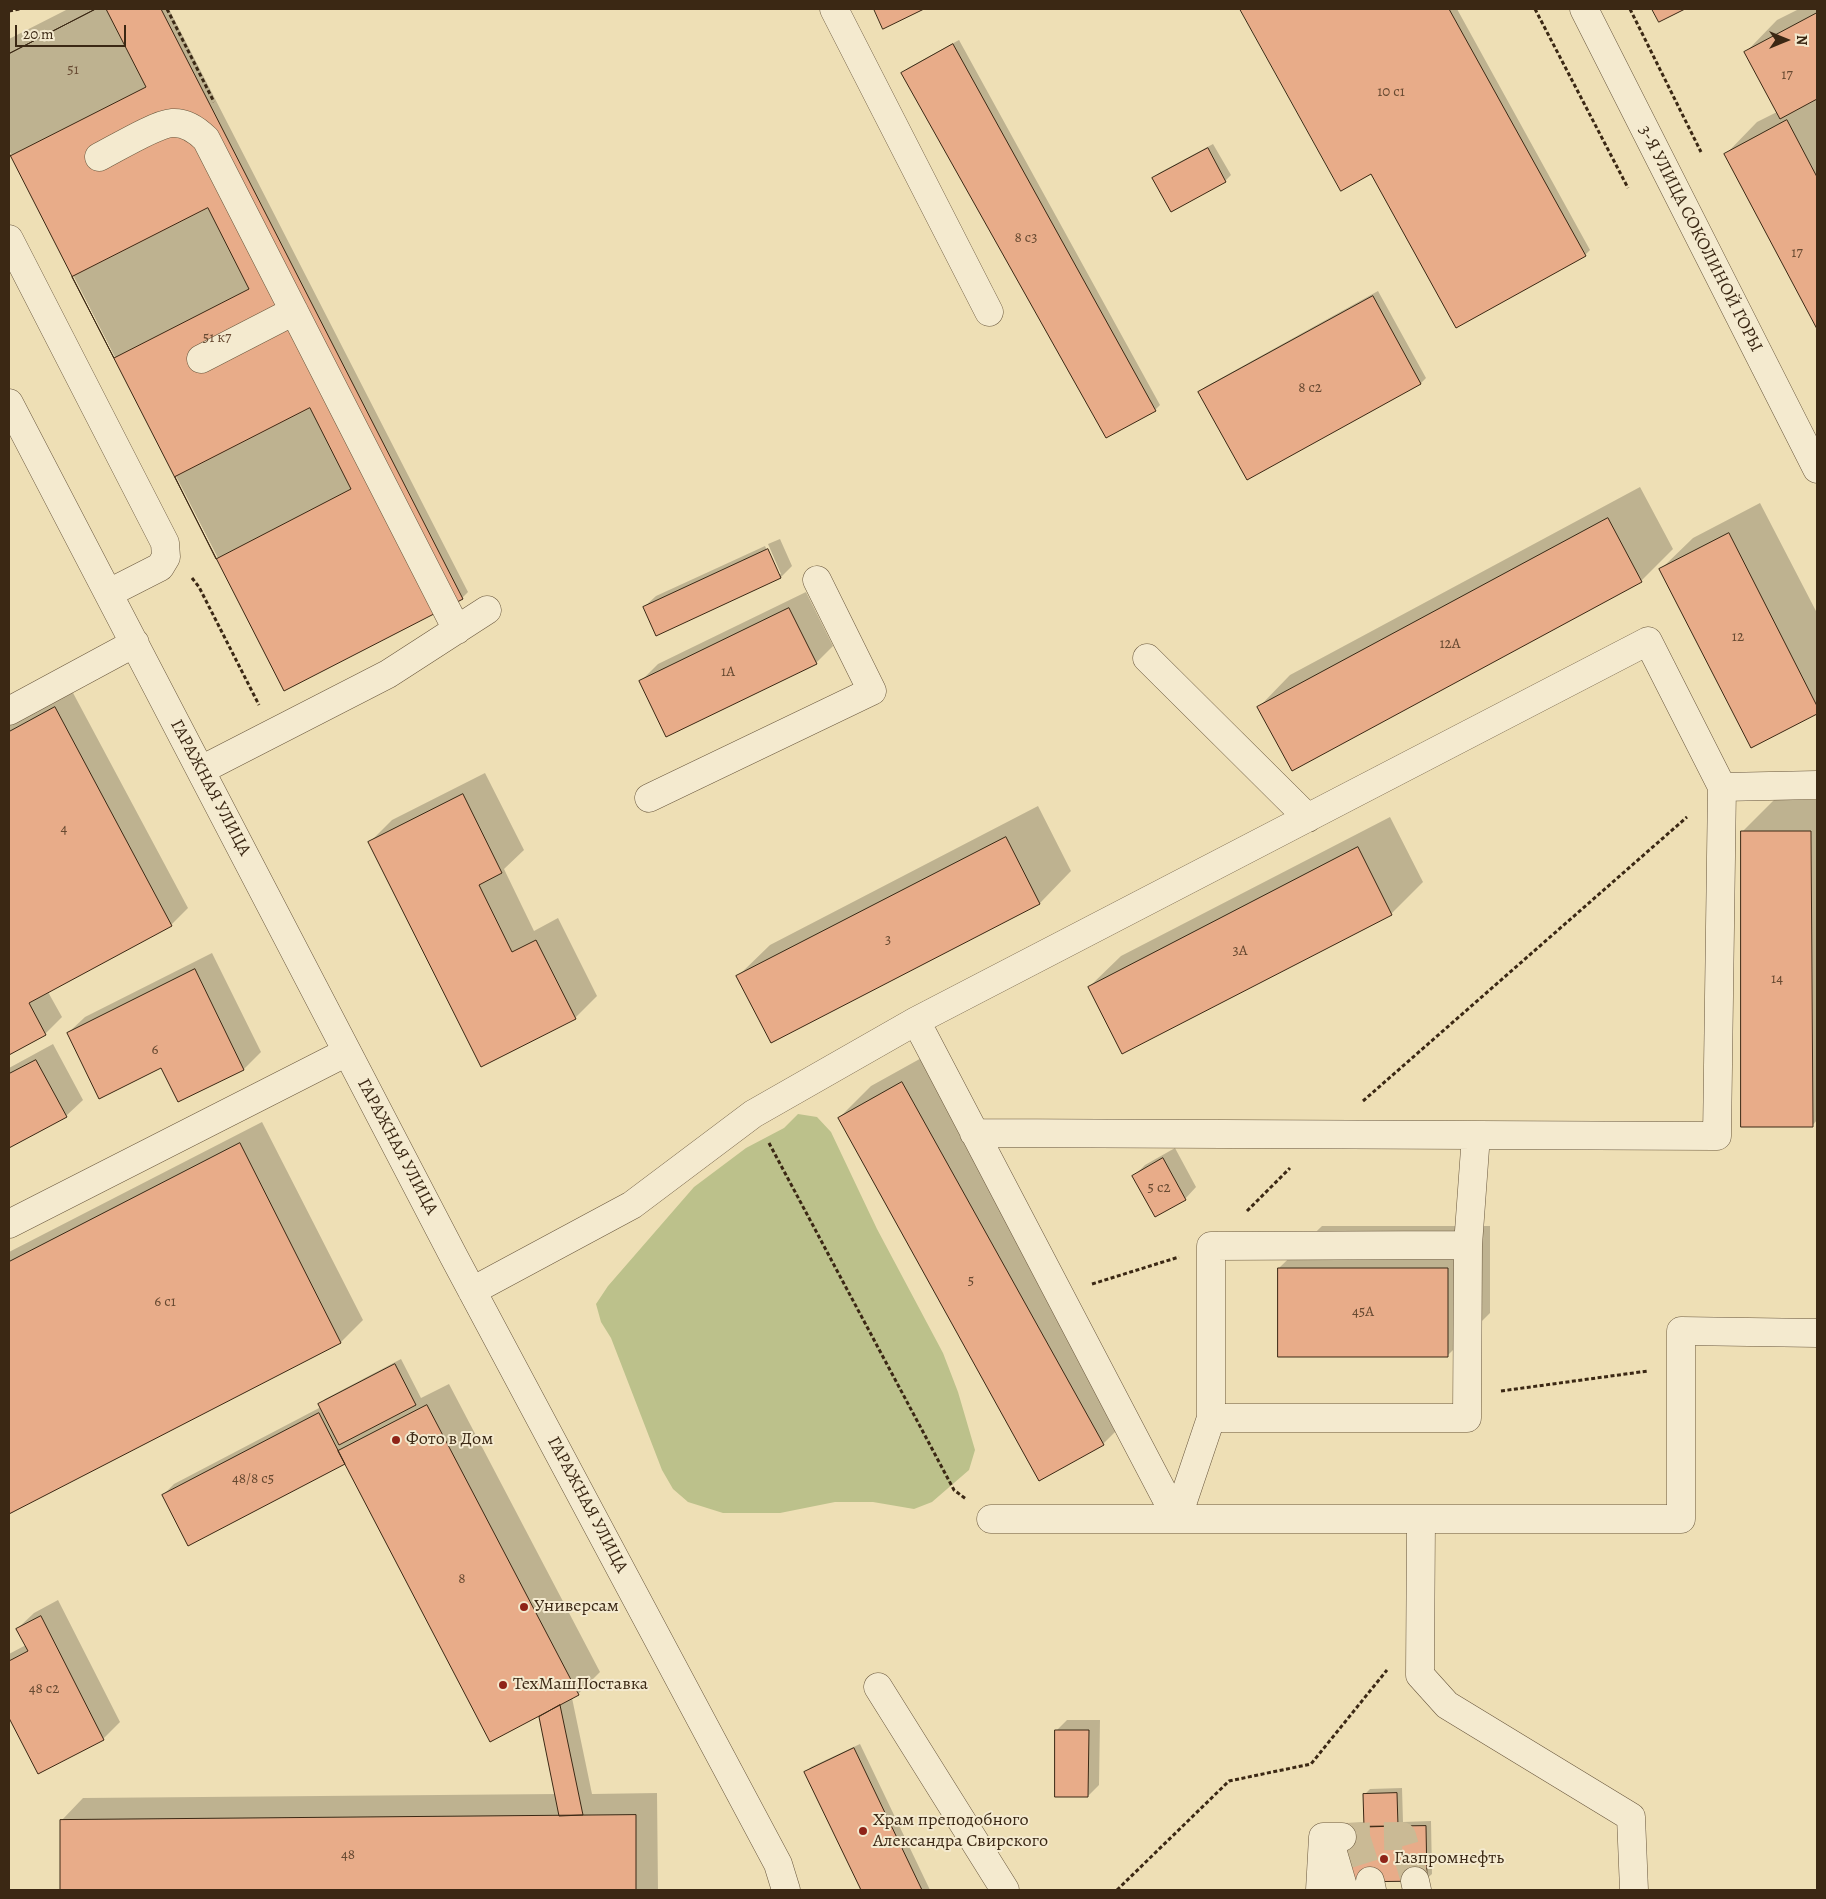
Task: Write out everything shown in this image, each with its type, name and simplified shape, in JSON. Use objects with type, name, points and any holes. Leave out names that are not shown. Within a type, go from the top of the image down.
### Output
[{"type":"street","points":[[834,9],[989,312]]},
{"type":"street","name":"3-Я УЛИЦА СОКОЛИНОЙ ГОРЫ","points":[[1584,9],[1817,469]]},
{"type":"street","points":[[99,157],[160,126],[172,123],[183,124],[196,129],[206,139],[457,630]]},
{"type":"street","points":[[9,239],[165,543],[166,557],[160,567],[108,593]]},
{"type":"street","points":[[201,359],[294,311]]},
{"type":"street","name":"ГАРАЖНАЯ УЛИЦА","points":[[9,403],[472,1291],[778,1864],[786,1890]]},
{"type":"street","points":[[649,798],[872,691],[817,580]]},
{"type":"street","points":[[201,770],[388,674],[487,610]]},
{"type":"street","points":[[472,1291],[632,1206],[753,1114],[916,1021],[1648,641],[1722,788],[1717,1136],[974,1133]]},
{"type":"street","points":[[9,710],[134,643]]},
{"type":"street","points":[[1147,658],[1308,818]]},
{"type":"street","points":[[1722,788],[1817,785]]},
{"type":"street","points":[[916,1021],[1177,1519]]},
{"type":"street","points":[[9,1224],[347,1052]]},
{"type":"street","points":[[1211,1418],[1466,1418],[1468,1244],[1476,1135]]},
{"type":"street","points":[[1177,1519],[1211,1418],[1211,1246],[1468,1244]]},
{"type":"street","points":[[991,1519],[1681,1519],[1681,1331],[1817,1333]]},
{"type":"street","points":[[1421,1520],[1420,1676],[1447,1705],[1631,1817],[1634,1890]]},
{"type":"street","points":[[878,1687],[1005,1890]]},
{"type":"street","points":[[1320,1890],[1323,1837],[1335,1837],[1344,1890]]},
{"type":"street","points":[[778,1864],[799,1890]]},
{"type":"path","points":[[9,11],[20,9]]},
{"type":"path","points":[[1535,9],[1628,188]]},
{"type":"path","points":[[1630,9],[1701,152]]},
{"type":"path","points":[[166,557],[190,576],[199,587],[274,733]]},
{"type":"path","points":[[1362,1102],[1722,788]]},
{"type":"path","points":[[753,1114],[954,1490],[991,1519]]},
{"type":"path","points":[[1247,1211],[1324,1134]]},
{"type":"path","points":[[1059,1295],[1211,1246]]},
{"type":"path","points":[[1467,1395],[1681,1367]]},
{"type":"path","points":[[1117,1890],[1229,1781],[1311,1764],[1384,1673],[1420,1635]]},
{"type":"green space","points":[[798,1114],[817,1117],[831,1132],[877,1229],[943,1353],[958,1392],[975,1450],[969,1470],[932,1502],[914,1509],[873,1502],[835,1502],[780,1513],[723,1513],[688,1502],[673,1489],[662,1470],[611,1338],[601,1322],[596,1304],[608,1286],[694,1187],[746,1148],[784,1128]]},
{"type":"building","points":[[96,9],[106,9],[146,87],[10,156],[9,54]]},
{"type":"building","points":[[96,9],[161,9],[463,599],[284,691],[9,153],[9,54]]},
{"type":"building","points":[[874,9],[924,9],[883,29]]},
{"type":"building","points":[[1240,9],[1449,9],[1586,256],[1456,328],[1371,174],[1341,191]]},
{"type":"building","points":[[1652,9],[1685,9],[1659,22]]},
{"type":"building","points":[[1817,13],[1817,99],[1780,119],[1744,52]]},
{"type":"building","points":[[953,44],[1156,411],[1106,438],[901,73]]},
{"type":"building","points":[[1787,120],[1817,177],[1817,329],[1724,154]]},
{"type":"building","points":[[1208,148],[1226,182],[1171,212],[1152,178]]},
{"type":"building","points":[[208,208],[249,289],[114,358],[72,277]]},
{"type":"building","points":[[1373,296],[1421,384],[1247,480],[1198,392]]},
{"type":"building","points":[[310,408],[351,489],[216,559],[175,477]]},
{"type":"building","points":[[1608,518],[1642,582],[1292,771],[1257,707]]},
{"type":"building","points":[[1729,533],[1817,706],[1817,714],[1751,748],[1659,569]]},
{"type":"building","points":[[768,549],[781,578],[656,636],[643,607]]},
{"type":"building","points":[[789,608],[817,664],[666,737],[639,681]]},
{"type":"building","points":[[55,707],[172,926],[29,1003],[46,1035],[9,1055],[9,732]]},
{"type":"building","points":[[463,794],[502,873],[479,885],[512,952],[536,940],[576,1019],[481,1067],[368,842]]},
{"type":"building","points":[[1741,831],[1811,831],[1813,1127],[1741,1127]]},
{"type":"building","points":[[1006,837],[1040,904],[771,1043],[736,976]]},
{"type":"building","points":[[1358,847],[1392,915],[1122,1054],[1088,987]]},
{"type":"building","points":[[195,969],[244,1070],[178,1102],[161,1068],[99,1099],[67,1033]]},
{"type":"building","points":[[36,1060],[67,1117],[9,1148],[9,1074]]},
{"type":"building","points":[[902,1082],[1104,1445],[1039,1481],[838,1118]]},
{"type":"building","points":[[240,1143],[341,1343],[9,1514],[9,1262]]},
{"type":"building","points":[[1163,1158],[1186,1200],[1155,1217],[1132,1176]]},
{"type":"building","points":[[1278,1268],[1448,1268],[1448,1357],[1278,1357]]},
{"type":"building","points":[[395,1364],[416,1405],[339,1445],[318,1404]]},
{"type":"building","points":[[427,1405],[579,1695],[490,1742],[338,1451]]},
{"type":"building","points":[[319,1413],[345,1464],[188,1546],[162,1495]]},
{"type":"building","points":[[41,1616],[104,1740],[38,1774],[9,1718],[9,1661],[28,1651],[16,1629]]},
{"type":"building","points":[[560,1705],[583,1815],[559,1816],[539,1717]]},
{"type":"building","points":[[1055,1730],[1089,1730],[1088,1797],[1055,1797]]},
{"type":"building","name":"Храм преподобного Александра Свирского","points":[[854,1748],[922,1890],[861,1890],[804,1772]]},
{"type":"building","points":[[1397,1793],[1398,1826],[1364,1827],[1363,1794]]},
{"type":"building","points":[[636,1815],[636,1890],[60,1890],[60,1820]]},
{"type":"building","name":"Газпромнефть","points":[[1426,1826],[1427,1881],[1342,1882],[1342,1827]]},
{"type":"tunnel","points":[[1342,1837],[1402,1836],[1415,1881]]},
{"type":"tunnel","points":[[1356,1837],[1370,1881]]},
{"type":"place","name":"Фото в Дом","points":[[396,1440]]},
{"type":"place","name":"Универсам","points":[[524,1607]]},
{"type":"place","name":"ТехМашПоставка","points":[[503,1685]]},
{"type":"place","name":"Храм преподобного Александра Свирского","points":[[863,1831]]},
{"type":"place","name":"Газпромнефть","points":[[1384,1859]]}]
